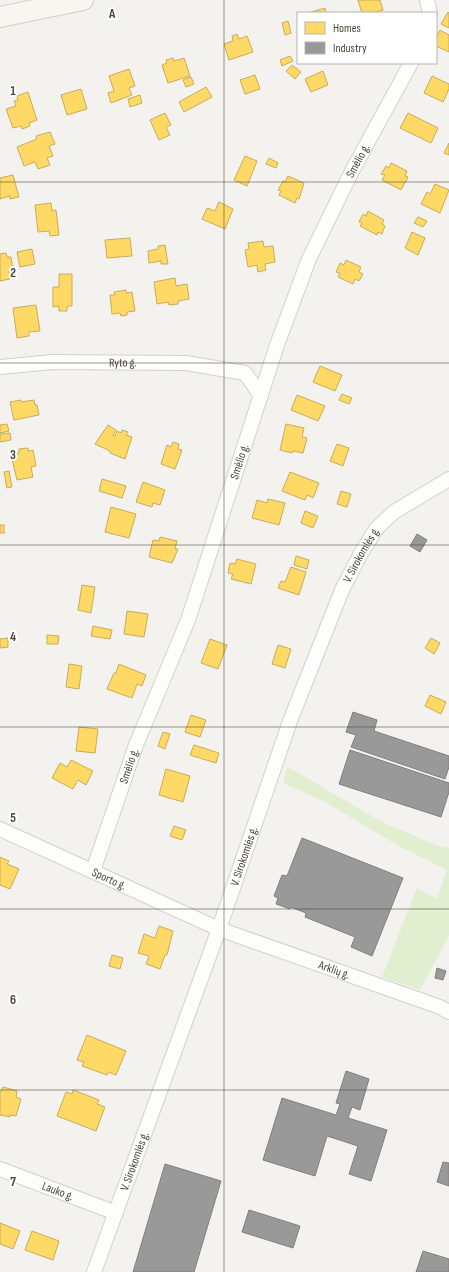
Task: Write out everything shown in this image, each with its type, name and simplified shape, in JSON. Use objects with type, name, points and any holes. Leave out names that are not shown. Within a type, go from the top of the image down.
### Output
[{"type":"main road","points":[[0,17],[83,0]]},
{"type":"street","points":[[427,0],[430,12]]},
{"type":"street","name":"Smėlio g.","points":[[93,871],[136,745],[188,620],[270,367],[308,259],[352,171],[410,64]]},
{"type":"street","name":"Ryto g.","points":[[0,367],[52,362],[186,363],[245,373],[270,367]]},
{"type":"street","points":[[245,373],[261,396]]},
{"type":"street","name":"V. Sirokomlės g.","points":[[94,1272],[219,929],[290,721],[323,635],[356,562],[376,529],[394,512],[449,479]]},
{"type":"street","name":"Sporto g.","points":[[0,829],[219,929]]},
{"type":"street","name":"Arklių g.","points":[[219,929],[440,1007],[449,1012]]},
{"type":"street","name":"Lauko g.","points":[[0,1169],[116,1213]]},
{"type":"green space","points":[[288,767],[382,822],[441,847],[449,848],[449,935],[420,990],[382,977],[417,888],[437,899],[447,870],[397,845],[325,802],[283,783]]},
{"type":"building: Homes","points":[[358,0],[380,0],[383,10],[376,12],[362,12]]},
{"type":"building: Homes","points":[[325,8],[326,12],[311,12]]},
{"type":"building: Homes","points":[[448,12],[449,13],[449,28],[441,24]]},
{"type":"building: Homes","points":[[288,21],[291,33],[285,35],[282,23]]},
{"type":"building: Homes","points":[[440,30],[449,35],[449,52],[437,46],[437,36]]},
{"type":"building: Homes","points":[[237,34],[239,39],[247,36],[253,52],[229,60],[224,44],[233,41],[232,36]]},
{"type":"building: Homes","points":[[290,56],[293,61],[282,66],[280,60]]},
{"type":"building: Homes","points":[[173,58],[174,61],[184,58],[190,76],[168,83],[162,65],[167,63],[166,60]]},
{"type":"building: Homes","points":[[292,65],[301,72],[295,79],[286,71]]},
{"type":"building: Homes","points":[[129,69],[135,86],[129,88],[132,95],[111,103],[108,93],[114,91],[109,76]]},
{"type":"building: Homes","points":[[323,71],[328,85],[311,92],[305,79]]},
{"type":"building: Homes","points":[[255,75],[260,89],[245,94],[240,80]]},
{"type":"building: Homes","points":[[432,76],[449,84],[449,89],[443,102],[424,93]]},
{"type":"building: Homes","points":[[191,77],[194,84],[186,87],[183,80]]},
{"type":"building: Homes","points":[[206,87],[212,97],[184,112],[179,102]]},
{"type":"building: Homes","points":[[81,89],[87,109],[67,115],[61,95]]},
{"type":"building: Homes","points":[[28,92],[37,120],[29,123],[30,126],[22,129],[21,126],[13,128],[6,109],[16,106],[14,101],[18,100],[17,96]]},
{"type":"building: Homes","points":[[140,95],[142,103],[130,107],[128,99]]},
{"type":"building: Homes","points":[[165,113],[171,125],[166,127],[170,135],[159,140],[150,120]]},
{"type":"building: Homes","points":[[408,113],[438,128],[431,143],[400,128]]},
{"type":"building: Homes","points":[[50,132],[55,144],[49,146],[53,156],[47,158],[50,165],[38,169],[35,162],[24,166],[17,147],[37,139],[36,136]]},
{"type":"building: Homes","points":[[449,143],[449,155],[444,153]]},
{"type":"building: Homes","points":[[245,156],[257,161],[247,186],[234,180]]},
{"type":"building: Homes","points":[[269,158],[278,163],[276,168],[266,164]]},
{"type":"building: Homes","points":[[391,163],[407,171],[405,176],[408,177],[401,190],[382,180],[385,175],[381,174],[386,166],[389,168]]},
{"type":"building: Homes","points":[[13,175],[19,197],[10,199],[10,196],[0,199],[0,178]]},
{"type":"building: Homes","points":[[288,176],[304,183],[299,199],[297,198],[295,203],[279,195],[281,191],[278,190]]},
{"type":"building: Homes","points":[[435,184],[449,190],[440,213],[421,204],[427,192],[430,194]]},
{"type":"building: Homes","points":[[219,202],[233,209],[225,229],[202,219],[207,208],[215,211]]},
{"type":"building: Homes","points":[[51,203],[52,211],[56,210],[59,235],[50,236],[49,231],[38,232],[35,205]]},
{"type":"building: Homes","points":[[368,211],[384,220],[382,224],[385,226],[382,234],[378,232],[377,235],[360,226],[362,223],[359,222],[363,214],[366,216]]},
{"type":"building: Homes","points":[[418,217],[427,221],[423,227],[414,223]]},
{"type":"building: Homes","points":[[412,232],[425,238],[418,255],[405,248]]},
{"type":"building: Homes","points":[[130,238],[132,256],[107,258],[105,240]]},
{"type":"building: Homes","points":[[263,241],[264,247],[273,246],[275,262],[265,264],[266,270],[258,272],[257,265],[248,267],[245,250],[249,249],[248,243]]},
{"type":"building: Homes","points":[[165,245],[168,264],[161,264],[161,261],[149,263],[148,251],[158,249],[158,246]]},
{"type":"building: Homes","points":[[32,249],[35,264],[20,267],[17,252]]},
{"type":"building: Homes","points":[[6,253],[7,257],[11,257],[13,270],[9,271],[10,279],[0,281],[0,254]]},
{"type":"building: Homes","points":[[346,260],[361,267],[359,272],[363,274],[359,281],[355,279],[353,284],[338,277],[340,273],[336,272],[340,263],[344,265]]},
{"type":"building: Homes","points":[[59,274],[72,274],[72,306],[67,306],[67,311],[59,311],[59,306],[53,307],[53,287],[59,287]]},
{"type":"building: Homes","points":[[175,278],[176,286],[187,284],[189,299],[178,301],[178,304],[169,305],[168,302],[157,304],[154,282]]},
{"type":"building: Homes","points":[[126,290],[126,293],[132,292],[135,311],[127,312],[127,315],[121,316],[120,313],[112,314],[110,295],[115,295],[114,292]]},
{"type":"building: Homes","points":[[36,305],[40,331],[29,332],[29,336],[17,338],[13,308]]},
{"type":"building: Homes","points":[[320,366],[342,375],[335,391],[313,382]]},
{"type":"building: Homes","points":[[342,394],[352,398],[349,404],[339,400]]},
{"type":"building: Homes","points":[[297,395],[325,406],[318,421],[291,410]]},
{"type":"building: Homes","points":[[21,400],[21,402],[34,400],[35,405],[37,405],[39,415],[14,420],[10,402]]},
{"type":"building: Homes","points":[[7,424],[9,431],[0,433],[0,425]]},
{"type":"building: Homes","points":[[286,424],[304,428],[302,437],[307,438],[303,453],[293,451],[292,453],[280,450]]},
{"type":"building: Homes","points":[[108,425],[116,430],[113,435],[115,436],[117,431],[121,433],[122,430],[128,432],[126,435],[132,437],[125,459],[110,453],[110,451],[95,444]]},
{"type":"building: Homes","points":[[10,433],[11,440],[0,442],[0,434]]},
{"type":"building: Homes","points":[[173,442],[179,444],[178,449],[182,450],[175,469],[161,464],[167,445],[171,447]]},
{"type":"building: Homes","points":[[337,444],[349,448],[343,466],[330,461]]},
{"type":"building: Homes","points":[[28,448],[28,451],[33,450],[36,466],[31,467],[33,477],[17,480],[11,455],[19,453],[19,449]]},
{"type":"building: Homes","points":[[9,471],[12,487],[7,488],[4,472]]},
{"type":"building: Homes","points":[[290,472],[319,483],[313,498],[307,495],[305,500],[282,491]]},
{"type":"building: Homes","points":[[102,479],[126,486],[122,498],[99,491]]},
{"type":"building: Homes","points":[[143,482],[165,490],[160,505],[153,503],[152,507],[136,502]]},
{"type":"building: Homes","points":[[341,491],[351,494],[347,507],[337,504]]},
{"type":"building: Homes","points":[[268,499],[285,503],[279,525],[252,518],[257,500],[267,503]]},
{"type":"building: Homes","points":[[111,507],[136,514],[129,538],[105,532]]},
{"type":"building: Homes","points":[[305,511],[318,516],[313,528],[301,523]]},
{"type":"building: Homes","points":[[0,525],[4,525],[4,533],[0,533]]},
{"type":"building: Homes","points":[[160,537],[177,541],[175,549],[178,549],[172,563],[149,557],[153,540],[159,541]]},
{"type":"building: Homes","points":[[296,556],[309,560],[307,569],[294,565]]},
{"type":"building: Homes","points":[[237,559],[256,564],[251,584],[231,579],[233,574],[228,573],[230,563],[235,564]]},
{"type":"building: Homes","points":[[291,567],[306,572],[299,595],[278,588],[281,581],[285,582]]},
{"type":"building: Homes","points":[[82,585],[95,587],[91,613],[78,610]]},
{"type":"building: Homes","points":[[127,611],[148,614],[144,637],[124,634]]},
{"type":"building: Homes","points":[[93,626],[112,630],[110,639],[91,636]]},
{"type":"building: Homes","points":[[47,635],[59,636],[58,644],[47,644]]},
{"type":"building: Homes","points":[[8,638],[8,647],[0,648],[0,639]]},
{"type":"building: Homes","points":[[431,638],[440,643],[434,654],[425,648]]},
{"type":"building: Homes","points":[[210,639],[227,645],[218,669],[201,663]]},
{"type":"building: Homes","points":[[278,645],[291,649],[285,668],[272,664]]},
{"type":"building: Homes","points":[[69,664],[82,666],[79,689],[66,687]]},
{"type":"building: Homes","points":[[119,664],[146,675],[142,686],[137,684],[132,698],[107,689]]},
{"type":"building: Homes","points":[[430,695],[446,702],[441,714],[425,706]]},
{"type":"building: Homes","points":[[191,715],[206,720],[200,737],[185,732]]},
{"type":"building: Homes","points":[[79,727],[98,729],[95,753],[76,751]]},
{"type":"building: Homes","points":[[163,732],[170,734],[165,749],[158,746]]},
{"type":"building: Homes","points":[[194,745],[219,753],[216,763],[190,755]]},
{"type":"building: Homes","points":[[71,760],[93,771],[86,785],[78,780],[73,789],[52,778],[60,763],[67,767]]},
{"type":"building: Homes","points":[[166,769],[190,776],[183,802],[159,795]]},
{"type":"building: Homes","points":[[174,826],[186,830],[182,840],[170,836]]},
{"type":"building: Homes","points":[[0,857],[9,861],[7,864],[19,869],[10,889],[0,885]]},
{"type":"building: Homes","points":[[159,926],[173,931],[167,955],[165,955],[160,969],[146,964],[149,956],[138,953],[144,934],[155,938]]},
{"type":"building: Homes","points":[[112,955],[123,958],[120,969],[109,966]]},
{"type":"building: Homes","points":[[87,1035],[126,1051],[116,1075],[108,1072],[107,1075],[82,1066],[84,1062],[77,1060]]},
{"type":"building: Homes","points":[[3,1087],[17,1091],[16,1097],[21,1099],[16,1116],[10,1115],[10,1117],[0,1115],[0,1093]]},
{"type":"building: Homes","points":[[73,1090],[99,1100],[97,1104],[105,1107],[96,1131],[57,1116],[66,1092],[72,1094]]},
{"type":"building: Homes","points":[[0,1223],[20,1231],[13,1249],[0,1244]]},
{"type":"building: Homes","points":[[32,1231],[59,1241],[53,1260],[25,1250]]},
{"type":"building: Industry","points":[[417,534],[427,540],[420,552],[410,546]]},
{"type":"building: Industry","points":[[353,712],[377,720],[374,731],[449,756],[449,767],[445,779],[351,747],[356,735],[346,732]]},
{"type":"building: Industry","points":[[350,750],[449,783],[449,792],[441,817],[339,784]]},
{"type":"building: Industry","points":[[302,838],[403,878],[372,956],[351,947],[355,937],[305,917],[306,913],[291,907],[290,909],[276,904],[278,898],[274,896],[282,875],[287,876]]},
{"type":"building: Industry","points":[[437,968],[446,971],[443,980],[435,978]]},
{"type":"building: Industry","points":[[346,1071],[369,1079],[360,1110],[352,1107],[348,1118],[387,1130],[371,1181],[349,1174],[358,1146],[327,1136],[315,1176],[263,1160],[282,1098],[336,1115],[340,1104],[336,1103]]},
{"type":"building: Industry","points":[[443,1162],[449,1163],[449,1186],[437,1182]]},
{"type":"building: Industry","points":[[165,1164],[221,1181],[194,1272],[133,1272]]},
{"type":"building: Industry","points":[[249,1210],[300,1226],[293,1248],[242,1232]]},
{"type":"building: Industry","points":[[423,1251],[449,1259],[449,1272],[416,1272]]}]
